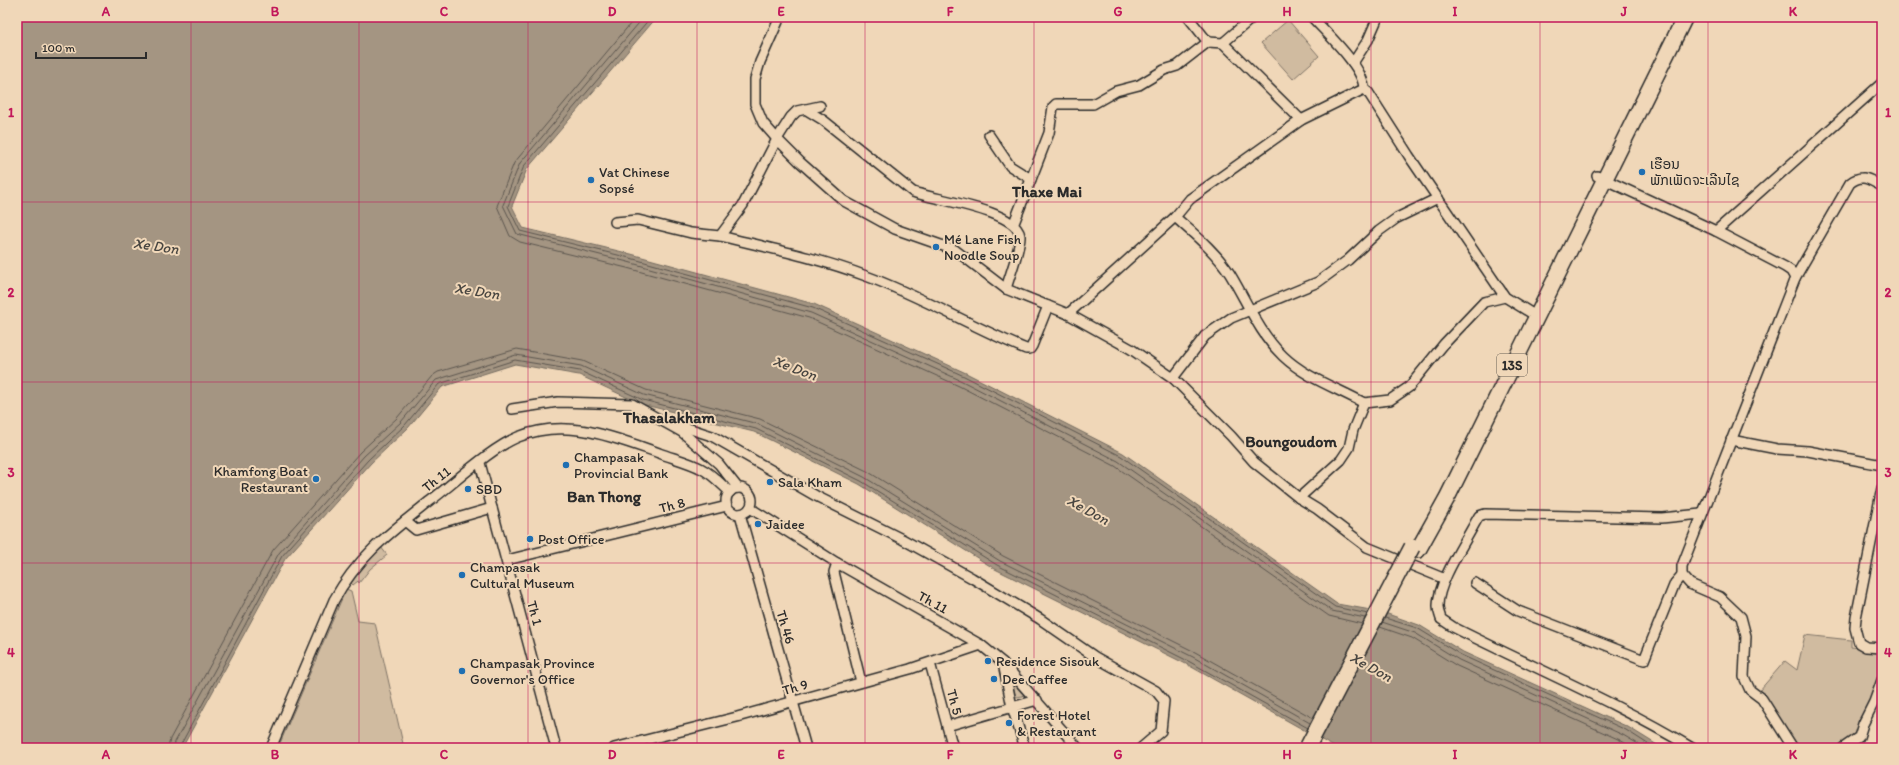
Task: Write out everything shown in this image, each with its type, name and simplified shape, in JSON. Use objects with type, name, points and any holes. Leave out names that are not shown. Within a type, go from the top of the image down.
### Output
[{"type":"highway","name":"13S","points":[[1601,178],[1637,91],[1674,17]]},
{"type":"highway","name":"13S","points":[[1318,748],[1415,548],[1532,314],[1685,17]]},
{"type":"highway","name":"13S","points":[[1307,748],[1415,548]]},
{"type":"street","points":[[780,17],[760,62],[755,79],[755,104],[763,123],[777,139],[800,162],[844,201],[895,229],[955,250],[1006,289],[1068,314],[1131,349],[1173,378],[1231,436],[1254,462],[1299,498],[1317,509],[1367,547],[1445,580]]},
{"type":"street","points":[[1188,17],[1208,42]]},
{"type":"street","points":[[1223,43],[1253,17]]},
{"type":"street","points":[[1312,17],[1353,63],[1364,83],[1364,89],[1368,92],[1505,297],[1532,314]]},
{"type":"street","points":[[1353,63],[1368,40],[1378,17]]},
{"type":"street","points":[[1014,223],[1050,134],[1053,107],[1056,104],[1093,104],[1116,91],[1138,85],[1164,70],[1177,66],[1208,42],[1223,43],[1301,120]]},
{"type":"street","points":[[1716,232],[1882,83]]},
{"type":"street","points":[[1068,314],[1175,217],[1190,199],[1301,120],[1364,89]]},
{"type":"street","points":[[720,236],[743,206],[777,139],[791,117],[797,111],[820,106]]},
{"type":"street","points":[[805,109],[823,120],[913,192],[993,213],[1014,223],[1020,235],[1006,289]]},
{"type":"street","points":[[989,135],[1010,166],[1031,180]]},
{"type":"street","points":[[1475,583],[1518,611],[1644,660],[1675,584],[1682,575],[1682,566],[1701,514],[1795,278],[1850,184],[1855,179],[1863,177],[1882,186]]},
{"type":"street","points":[[1601,178],[1716,232],[1785,267],[1791,271],[1795,278]]},
{"type":"street","points":[[1173,378],[1205,336],[1231,318],[1250,312],[1318,282],[1348,260],[1379,231],[1397,218],[1438,198]]},
{"type":"street","points":[[1175,217],[1218,258],[1230,274],[1250,312],[1267,338],[1295,367],[1311,377],[1364,403],[1390,400],[1409,387],[1444,344],[1484,302],[1505,297]]},
{"type":"street","points":[[615,222],[638,220],[692,232],[720,236],[840,266],[868,276],[997,337],[1026,349],[1030,349],[1032,346],[1048,306]]},
{"type":"street","points":[[512,409],[558,402],[632,404],[682,432],[714,459],[734,490]]},
{"type":"street","points":[[1299,498],[1341,460],[1349,448],[1353,430],[1364,403]]},
{"type":"street","points":[[660,419],[712,436],[816,496],[902,539],[992,590],[1040,619],[1095,657],[1156,691],[1164,701],[1161,731],[1141,748]]},
{"type":"street","name":"Th 11","points":[[271,748],[334,600],[344,581],[365,555],[405,521],[480,463],[517,437],[556,427],[578,429],[606,435],[702,469],[734,490]]},
{"type":"street","points":[[1731,440],[1777,448],[1808,451],[1882,465]]},
{"type":"street","name":"Th 1","points":[[480,463],[556,748]]},
{"type":"street","points":[[743,488],[750,494],[752,500],[750,508],[740,514],[733,513],[727,506],[726,500],[734,490],[743,488]]},
{"type":"street","points":[[1882,488],[1866,560],[1854,628],[1859,643],[1866,646],[1882,648]]},
{"type":"street","name":"Th 8","points":[[507,560],[727,506]]},
{"type":"street","points":[[405,521],[416,530],[492,508]]},
{"type":"street","name":"Th 11","points":[[750,508],[837,562],[981,645],[1003,663],[1078,748]]},
{"type":"street","name":"Th 46","points":[[740,514],[763,601],[794,702],[806,748]]},
{"type":"street","points":[[1692,748],[1668,734],[1459,630],[1441,619],[1438,608],[1439,596],[1445,580],[1475,522],[1480,516],[1485,514],[1662,518],[1701,514]]},
{"type":"street","points":[[837,562],[834,572],[861,682]]},
{"type":"street","points":[[1682,575],[1690,584],[1720,597],[1741,617],[1746,636],[1744,677],[1750,690],[1762,699],[1793,748]]},
{"type":"street","name":"Th 9","points":[[614,748],[794,702],[930,663],[981,645]]},
{"type":"street","name":"Th 5","points":[[930,663],[953,748]]},
{"type":"street","points":[[1003,663],[1012,707],[1025,748]]},
{"type":"street","points":[[1843,748],[1859,737],[1862,724],[1874,702],[1882,680]]},
{"type":"street","points":[[947,726],[1037,700]]},
{"type":"shaded area","points":[[1288,20],[1319,56],[1293,79],[1261,43]]},
{"type":"shaded area","points":[[381,547],[387,555],[370,569],[359,583],[358,581],[353,585],[351,583],[364,565]]},
{"type":"shaded area","points":[[346,589],[351,591],[358,621],[375,623],[404,748],[278,748]]},
{"type":"shaded area","points":[[1805,635],[1851,640],[1851,647],[1882,651],[1882,670],[1857,736],[1839,748],[1799,748],[1759,691],[1785,661],[1797,670]]},
{"type":"shaded area","points":[[1011,678],[1024,693],[1023,696],[1016,697]]},
{"type":"water","name":"Xe Don","points":[[17,17],[657,17],[527,169],[512,206],[523,228],[631,254],[814,304],[966,373],[1123,453],[1337,604],[1382,612],[1419,625],[1463,652],[1628,727],[1662,748],[1336,748],[1188,665],[995,569],[859,484],[754,432],[641,404],[579,375],[515,364],[442,387],[408,428],[371,463],[285,559],[182,748],[17,748]]},
{"type":"waterway","points":[[867,17],[880,17]]},
{"type":"place","name":"ເຮືອນ ພັກເພັດຈະເລີນໄຊ","points":[[1642,172]]},
{"type":"place","name":"Vat Chinese Sopsé","points":[[591,180]]},
{"type":"place","name":"Mé Lane Fish Noodle Soup","points":[[936,247]]},
{"type":"place","name":"Champasak Provincial Bank","points":[[566,465]]},
{"type":"place","name":"Khamfong Boat Restaurant","points":[[316,479]]},
{"type":"place","name":"Sala Kham","points":[[770,482]]},
{"type":"place","name":"SBD","points":[[468,489]]},
{"type":"place","name":"Jaidee","points":[[758,524]]},
{"type":"place","name":"Post Office","points":[[530,539]]},
{"type":"place","name":"Champasak Cultural Museum","points":[[462,575]]},
{"type":"place","name":"Residence Sisouk","points":[[988,661]]},
{"type":"place","name":"Champasak Province Governor's Office","points":[[462,671]]},
{"type":"place","name":"Dee Caffee","points":[[994,679]]},
{"type":"place","name":"Forest Hotel & Restaurant","points":[[1009,723]]},
{"type":"district","name":"Thaxe Mai","points":[[1047,191]]},
{"type":"district","name":"Thasalakham","points":[[669,417]]},
{"type":"district","name":"Boungoudom","points":[[1291,441]]},
{"type":"district","name":"Ban Thong","points":[[604,496]]}]
